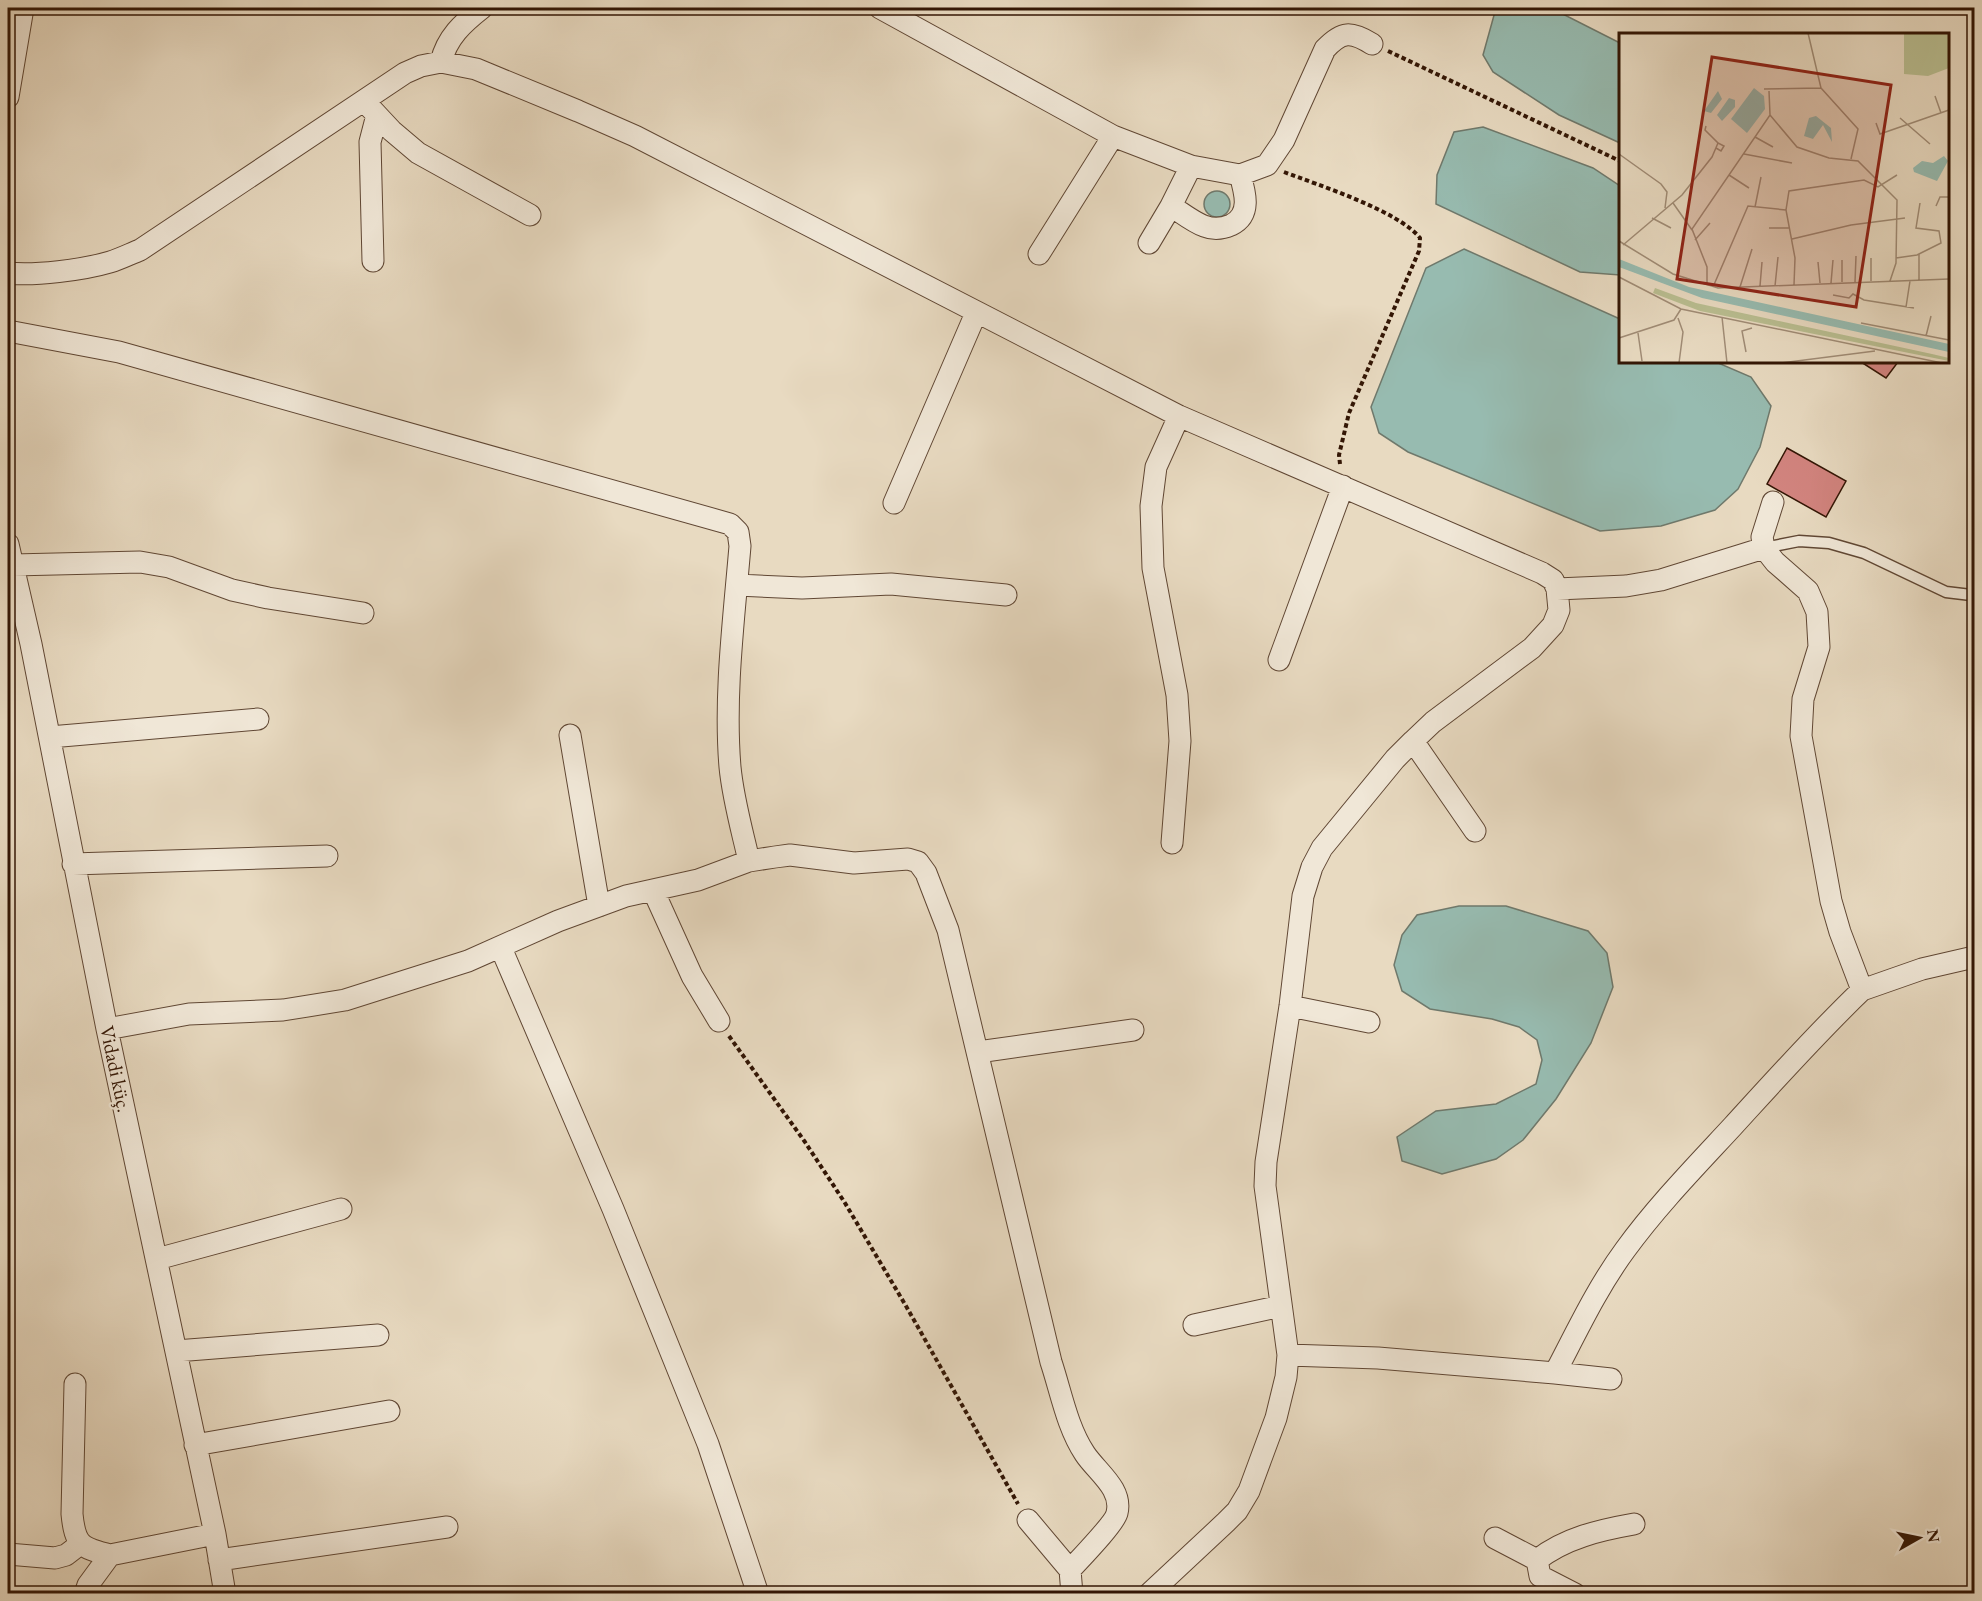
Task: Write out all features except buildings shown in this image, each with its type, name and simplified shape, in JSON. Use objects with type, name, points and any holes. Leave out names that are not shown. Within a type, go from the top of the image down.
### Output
[{"type":"street","points":[[8,97],[23,8]]},
{"type":"street","points":[[441,62],[444,48],[451,38],[482,8]]},
{"type":"street","points":[[880,8],[1113,136],[1191,166],[1240,175],[1267,165],[1284,140],[1325,49],[1335,38],[1350,34],[1372,44]]},
{"type":"street","points":[[8,273],[48,273],[109,262],[140,250],[371,108],[405,73],[421,66],[441,62],[486,73],[635,136],[1179,416],[1542,573],[1553,580],[1557,589],[1559,610],[1553,625],[1532,648],[1433,722],[1395,759],[1322,848],[1312,867],[1303,896],[1290,1006],[1266,1162],[1265,1186],[1288,1354],[1286,1377],[1276,1418],[1249,1491],[1232,1517],[1149,1593]]},
{"type":"street","points":[[371,108],[392,131],[418,153],[530,215]]},
{"type":"street","points":[[371,108],[373,261]]},
{"type":"street","points":[[1039,254],[1113,136]]},
{"type":"street","points":[[1149,243],[1171,207],[1191,166]]},
{"type":"street","points":[[1171,207],[1204,226],[1220,230],[1238,222],[1244,211],[1246,196],[1240,175]]},
{"type":"street","points":[[894,503],[976,313]]},
{"type":"street","points":[[8,331],[62,339],[119,352],[730,524],[738,532],[740,546],[727,722],[735,801],[749,861]]},
{"type":"street","points":[[1172,843],[1180,741],[1178,707],[1153,567],[1151,506],[1156,466],[1179,416]]},
{"type":"street","points":[[1279,660],[1343,486]]},
{"type":"street","points":[[1773,502],[1762,537],[1764,548],[1775,562],[1808,591],[1817,612],[1819,647],[1803,699],[1801,736],[1831,901],[1862,990]]},
{"type":"street","name":"Vidadi küç.","points":[[8,544],[50,737],[73,864],[225,1593]]},
{"type":"street","points":[[1557,589],[1626,586],[1661,580],[1764,548]]},
{"type":"street","points":[[13,565],[140,562],[169,567],[232,590],[363,613]]},
{"type":"street","points":[[737,585],[802,588],[891,584],[1006,595]]},
{"type":"street","points":[[50,737],[258,718]]},
{"type":"street","points":[[570,735],[598,906]]},
{"type":"street","points":[[1413,741],[1476,831]]},
{"type":"street","points":[[107,1029],[189,1014],[284,1010],[345,1000],[447,968],[501,948],[558,921],[626,896],[698,880],[749,861],[790,855],[854,863],[908,859],[918,862],[926,873],[948,930],[1055,1373],[1072,1430],[1085,1454],[1112,1487],[1118,1500],[1117,1515],[1070,1570]]},
{"type":"street","points":[[73,864],[327,856]]},
{"type":"street","points":[[653,890],[692,976],[719,1021]]},
{"type":"street","points":[[501,948],[614,1209],[708,1444],[758,1593]]},
{"type":"street","points":[[1555,1372],[1589,1306],[1624,1251],[1684,1179],[1830,1021],[1862,990],[1922,969],[1974,957]]},
{"type":"street","points":[[1290,1006],[1370,1022]]},
{"type":"street","points":[[978,1052],[1133,1030]]},
{"type":"street","points":[[157,1259],[341,1209]]},
{"type":"street","points":[[1194,1325],[1281,1306]]},
{"type":"street","points":[[176,1351],[378,1335]]},
{"type":"street","points":[[1288,1354],[1400,1360],[1555,1372],[1611,1379]]},
{"type":"street","points":[[75,1384],[72,1514],[79,1545],[90,1551],[110,1556],[214,1534]]},
{"type":"street","points":[[195,1445],[389,1411]]},
{"type":"street","points":[[1028,1520],[1070,1570],[1072,1593]]},
{"type":"street","points":[[1537,1560],[1553,1548],[1582,1537],[1602,1530],[1634,1524]]},
{"type":"street","points":[[219,1560],[447,1527]]},
{"type":"street","points":[[1495,1538],[1537,1560]]},
{"type":"street","points":[[8,1554],[55,1558],[66,1555],[79,1545]]},
{"type":"street","points":[[85,1593],[110,1556]]},
{"type":"street","points":[[1537,1560],[1540,1576],[1575,1593]]},
{"type":"lane","points":[[1764,548],[1799,541],[1829,543],[1864,554],[1946,592],[1971,595],[1974,593]]},
{"type":"path","points":[[1372,44],[1619,161]]},
{"type":"path","points":[[1267,165],[1366,203],[1414,230],[1420,238],[1419,251],[1349,413],[1339,455],[1343,486]]},
{"type":"path","points":[[719,1021],[805,1142],[844,1203],[906,1306],[1010,1493],[1028,1520]]},
{"type":"water","points":[[1496,8],[1551,8],[1619,42],[1619,143],[1559,115],[1493,72],[1483,55]]},
{"type":"water","points":[[1483,127],[1593,168],[1619,185],[1619,275],[1580,272],[1436,204],[1437,175],[1454,132]]},
{"type":"water","points":[[1217,191],[1226,195],[1230,204],[1226,213],[1217,217],[1208,213],[1204,204],[1208,195]]},
{"type":"water","points":[[1464,249],[1619,319],[1619,363],[1718,363],[1751,377],[1771,406],[1760,447],[1738,489],[1715,510],[1661,526],[1600,531],[1408,452],[1379,433],[1371,407],[1426,268]]},
{"type":"water","points":[[1459,906],[1506,906],[1588,931],[1607,953],[1613,987],[1591,1043],[1556,1099],[1523,1140],[1496,1159],[1442,1174],[1402,1161],[1397,1137],[1436,1111],[1496,1104],[1536,1084],[1542,1060],[1537,1040],[1519,1027],[1492,1019],[1430,1009],[1402,991],[1394,965],[1402,935],[1417,915]]}]
